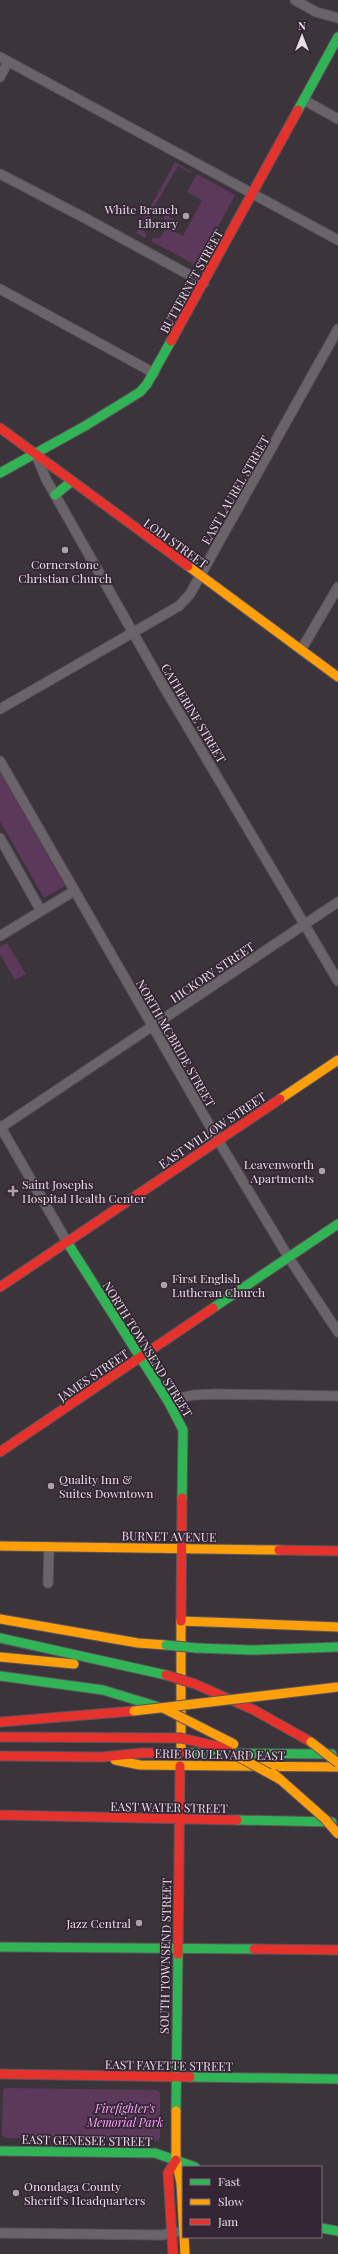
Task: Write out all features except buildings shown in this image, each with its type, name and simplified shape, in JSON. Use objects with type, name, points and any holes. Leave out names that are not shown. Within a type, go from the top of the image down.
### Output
[{"type":"main road","name":"BUTTERNUT STREET","points":[[0,473],[85,426],[140,392],[154,373],[338,37]]},
{"type":"main road","name":"LODI STREET","points":[[0,428],[338,677]]},
{"type":"main road","points":[[56,495],[72,481]]},
{"type":"main road","name":"EAST WILLOW STREET","points":[[0,1287],[338,1060]]},
{"type":"main road","name":"JAMES STREET","points":[[0,1452],[338,1224]]},
{"type":"main road","name":"NORTH TOWNSEND STREET","points":[[67,1242],[168,1401],[183,1430],[181,1753]]},
{"type":"main road","name":"BURNET AVENUE","points":[[0,1546],[49,1548],[183,1548],[338,1551]]},
{"type":"main road","points":[[0,1615],[30,1625]]},
{"type":"main road","points":[[0,1619],[138,1643],[166,1646],[251,1650],[338,1647]]},
{"type":"main road","points":[[181,1621],[338,1627]]},
{"type":"main road","points":[[0,1638],[166,1675],[195,1684],[236,1700],[274,1719],[311,1742],[338,1763]]},
{"type":"main road","points":[[0,1657],[166,1675]]},
{"type":"main road","points":[[0,1676],[103,1690],[163,1708],[234,1744],[281,1780],[325,1819],[338,1834]]},
{"type":"main road","points":[[0,1722],[74,1717],[338,1688]]},
{"type":"main road","points":[[0,1716],[74,1717]]},
{"type":"main road","points":[[0,1737],[181,1738],[220,1747],[281,1780]]},
{"type":"main road","name":"ERIE BOULEVARD EAST","points":[[0,1756],[102,1757],[142,1752],[338,1754]]},
{"type":"main road","name":"SOUTH TOWNSEND STREET","points":[[181,1753],[177,1948],[176,2160],[180,2174],[182,2230]]},
{"type":"main road","name":"ERIE BOULEVARD EAST","points":[[102,1757],[140,1765],[338,1767]]},
{"type":"main road","name":"EAST WATER STREET","points":[[0,1815],[338,1822]]},
{"type":"main road","points":[[0,1947],[338,1950]]},
{"type":"main road","name":"EAST FAYETTE STREET","points":[[0,2074],[338,2079]]},
{"type":"main road","name":"EAST GENESEE STREET","points":[[0,2151],[155,2154],[191,2166]]},
{"type":"main road","name":"SOUTH TOWNSEND STREET","points":[[173,2254],[170,2233],[168,2173],[176,2160]]},
{"type":"main road","points":[[322,2228],[338,2231]]},
{"type":"main road","name":"SOUTH TOWNSEND STREET","points":[[183,2238],[185,2254]]},
{"type":"street","points":[[295,0],[316,12],[338,18]]},
{"type":"street","points":[[0,57],[338,240]]},
{"type":"street","points":[[0,77],[8,62]]},
{"type":"street","points":[[304,100],[338,119]]},
{"type":"street","points":[[0,174],[83,216],[204,283]]},
{"type":"street","points":[[0,289],[154,373]]},
{"type":"street","name":"EAST LAUREL STREET","points":[[0,709],[178,606],[190,594],[338,329]]},
{"type":"street","name":"CATHERINE STREET","points":[[35,454],[56,495],[133,633],[306,924],[338,981]]},
{"type":"street","points":[[301,650],[338,587]]},
{"type":"street","name":"NORTH MCBRIDE STREET","points":[[0,761],[218,1140],[289,1258],[338,1332]]},
{"type":"street","points":[[0,838],[41,911]]},
{"type":"street","points":[[0,936],[74,891]]},
{"type":"street","name":"HICKORY STREET","points":[[0,1128],[338,902]]},
{"type":"street","name":"NORTH TOWNSEND STREET","points":[[0,1128],[67,1242]]},
{"type":"street","points":[[168,1401],[193,1396],[217,1394],[338,1396]]},
{"type":"street","points":[[48,1583],[49,1548]]},
{"type":"street","points":[[0,2233],[162,2235],[182,2230]]},
{"type":"green space","points":[[175,162],[192,172],[191,173],[178,166],[142,228],[147,236],[145,238],[136,233]]},
{"type":"green space","points":[[197,174],[235,195],[197,266],[151,241],[153,238],[160,238],[170,221],[164,219],[164,217],[173,200],[170,209],[172,210],[169,217],[175,220],[170,230],[183,236],[202,200],[187,192]]},
{"type":"green space","points":[[0,772],[65,886],[44,898],[0,821]]},
{"type":"green space","points":[[7,943],[26,974],[15,980],[0,954],[0,947]]},
{"type":"green space","name":"Firefighter's Memorial Park","points":[[3,2089],[158,2090],[160,2093],[160,2138],[157,2141],[6,2138],[2,2135]]},
{"type":"traffic: fast","points":[[298,110],[338,37]]},
{"type":"traffic: fast","points":[[0,473],[85,426],[140,392],[147,384],[171,341]]},
{"type":"traffic: fast","points":[[55,495],[72,481]]},
{"type":"traffic: fast","points":[[213,1308],[338,1224]]},
{"type":"traffic: fast","points":[[67,1242],[168,1401],[183,1430],[182,1498]]},
{"type":"traffic: fast","points":[[0,1638],[166,1675]]},
{"type":"traffic: fast","points":[[166,1645],[196,1648]]},
{"type":"traffic: fast","points":[[196,1648],[251,1650],[338,1647]]},
{"type":"traffic: fast","points":[[0,1676],[103,1690],[162,1708]]},
{"type":"traffic: fast","points":[[189,1753],[332,1754]]},
{"type":"traffic: fast","points":[[237,1820],[332,1822]]},
{"type":"traffic: fast","points":[[0,1947],[254,1949]]},
{"type":"traffic: fast","points":[[176,2111],[178,1954]]},
{"type":"traffic: fast","points":[[190,2077],[338,2079]]},
{"type":"traffic: fast","points":[[0,2151],[155,2153],[192,2166]]},
{"type":"traffic: fast","points":[[322,2228],[338,2231]]},
{"type":"traffic: slow","points":[[188,566],[338,677]]},
{"type":"traffic: slow","points":[[280,1099],[338,1060]]},
{"type":"traffic: slow","points":[[0,1546],[279,1550]]},
{"type":"traffic: slow","points":[[0,1619],[138,1643],[166,1645]]},
{"type":"traffic: slow","points":[[181,1621],[181,1748]]},
{"type":"traffic: slow","points":[[181,1621],[338,1627]]},
{"type":"traffic: slow","points":[[0,1657],[74,1664]]},
{"type":"traffic: slow","points":[[134,1711],[338,1687]]},
{"type":"traffic: slow","points":[[163,1708],[234,1744]]},
{"type":"traffic: slow","points":[[311,1742],[338,1763]]},
{"type":"traffic: slow","points":[[230,1752],[281,1780]]},
{"type":"traffic: slow","points":[[115,1760],[140,1765],[338,1767]]},
{"type":"traffic: slow","points":[[273,1773],[325,1819],[338,1834]]},
{"type":"traffic: slow","points":[[176,2111],[176,2160],[181,2183],[182,2201]]},
{"type":"traffic: slow","points":[[184,2238],[185,2254]]},
{"type":"traffic: jam","points":[[171,341],[298,110]]},
{"type":"traffic: jam","points":[[0,428],[188,566]]},
{"type":"traffic: jam","points":[[0,1287],[280,1099]]},
{"type":"traffic: jam","points":[[0,1452],[213,1308]]},
{"type":"traffic: jam","points":[[181,1621],[182,1498]]},
{"type":"traffic: jam","points":[[279,1550],[338,1551]]},
{"type":"traffic: jam","points":[[166,1675],[195,1684]]},
{"type":"traffic: jam","points":[[195,1684],[254,1710],[311,1742]]},
{"type":"traffic: jam","points":[[0,1722],[134,1711]]},
{"type":"traffic: jam","points":[[0,1737],[181,1738],[220,1747],[230,1752]]},
{"type":"traffic: jam","points":[[0,1756],[102,1757],[141,1753],[189,1753]]},
{"type":"traffic: jam","points":[[178,1954],[180,1766]]},
{"type":"traffic: jam","points":[[0,1815],[237,1820]]},
{"type":"traffic: jam","points":[[254,1949],[338,1950]]},
{"type":"traffic: jam","points":[[0,2074],[190,2077]]},
{"type":"traffic: jam","points":[[173,2254],[168,2173],[176,2160]]},
{"type":"place","name":"White Branch Library","points":[[186,216]]},
{"type":"place","name":"Cornerstone Christian Church","points":[[65,550]]},
{"type":"place","name":"Leavenworth Apartments","points":[[322,1171]]},
{"type":"place","name":"Saint Josephs Hospital Health Center","points":[[13,1191]]},
{"type":"place","name":"First English Lutheran Church","points":[[164,1285]]},
{"type":"place","name":"Quality Inn & Suites Downtown","points":[[51,1486]]},
{"type":"place","name":"Jazz Central","points":[[139,1923]]},
{"type":"place","name":"Onondaga County Sheriff's Headquarters","points":[[16,2193]]}]
